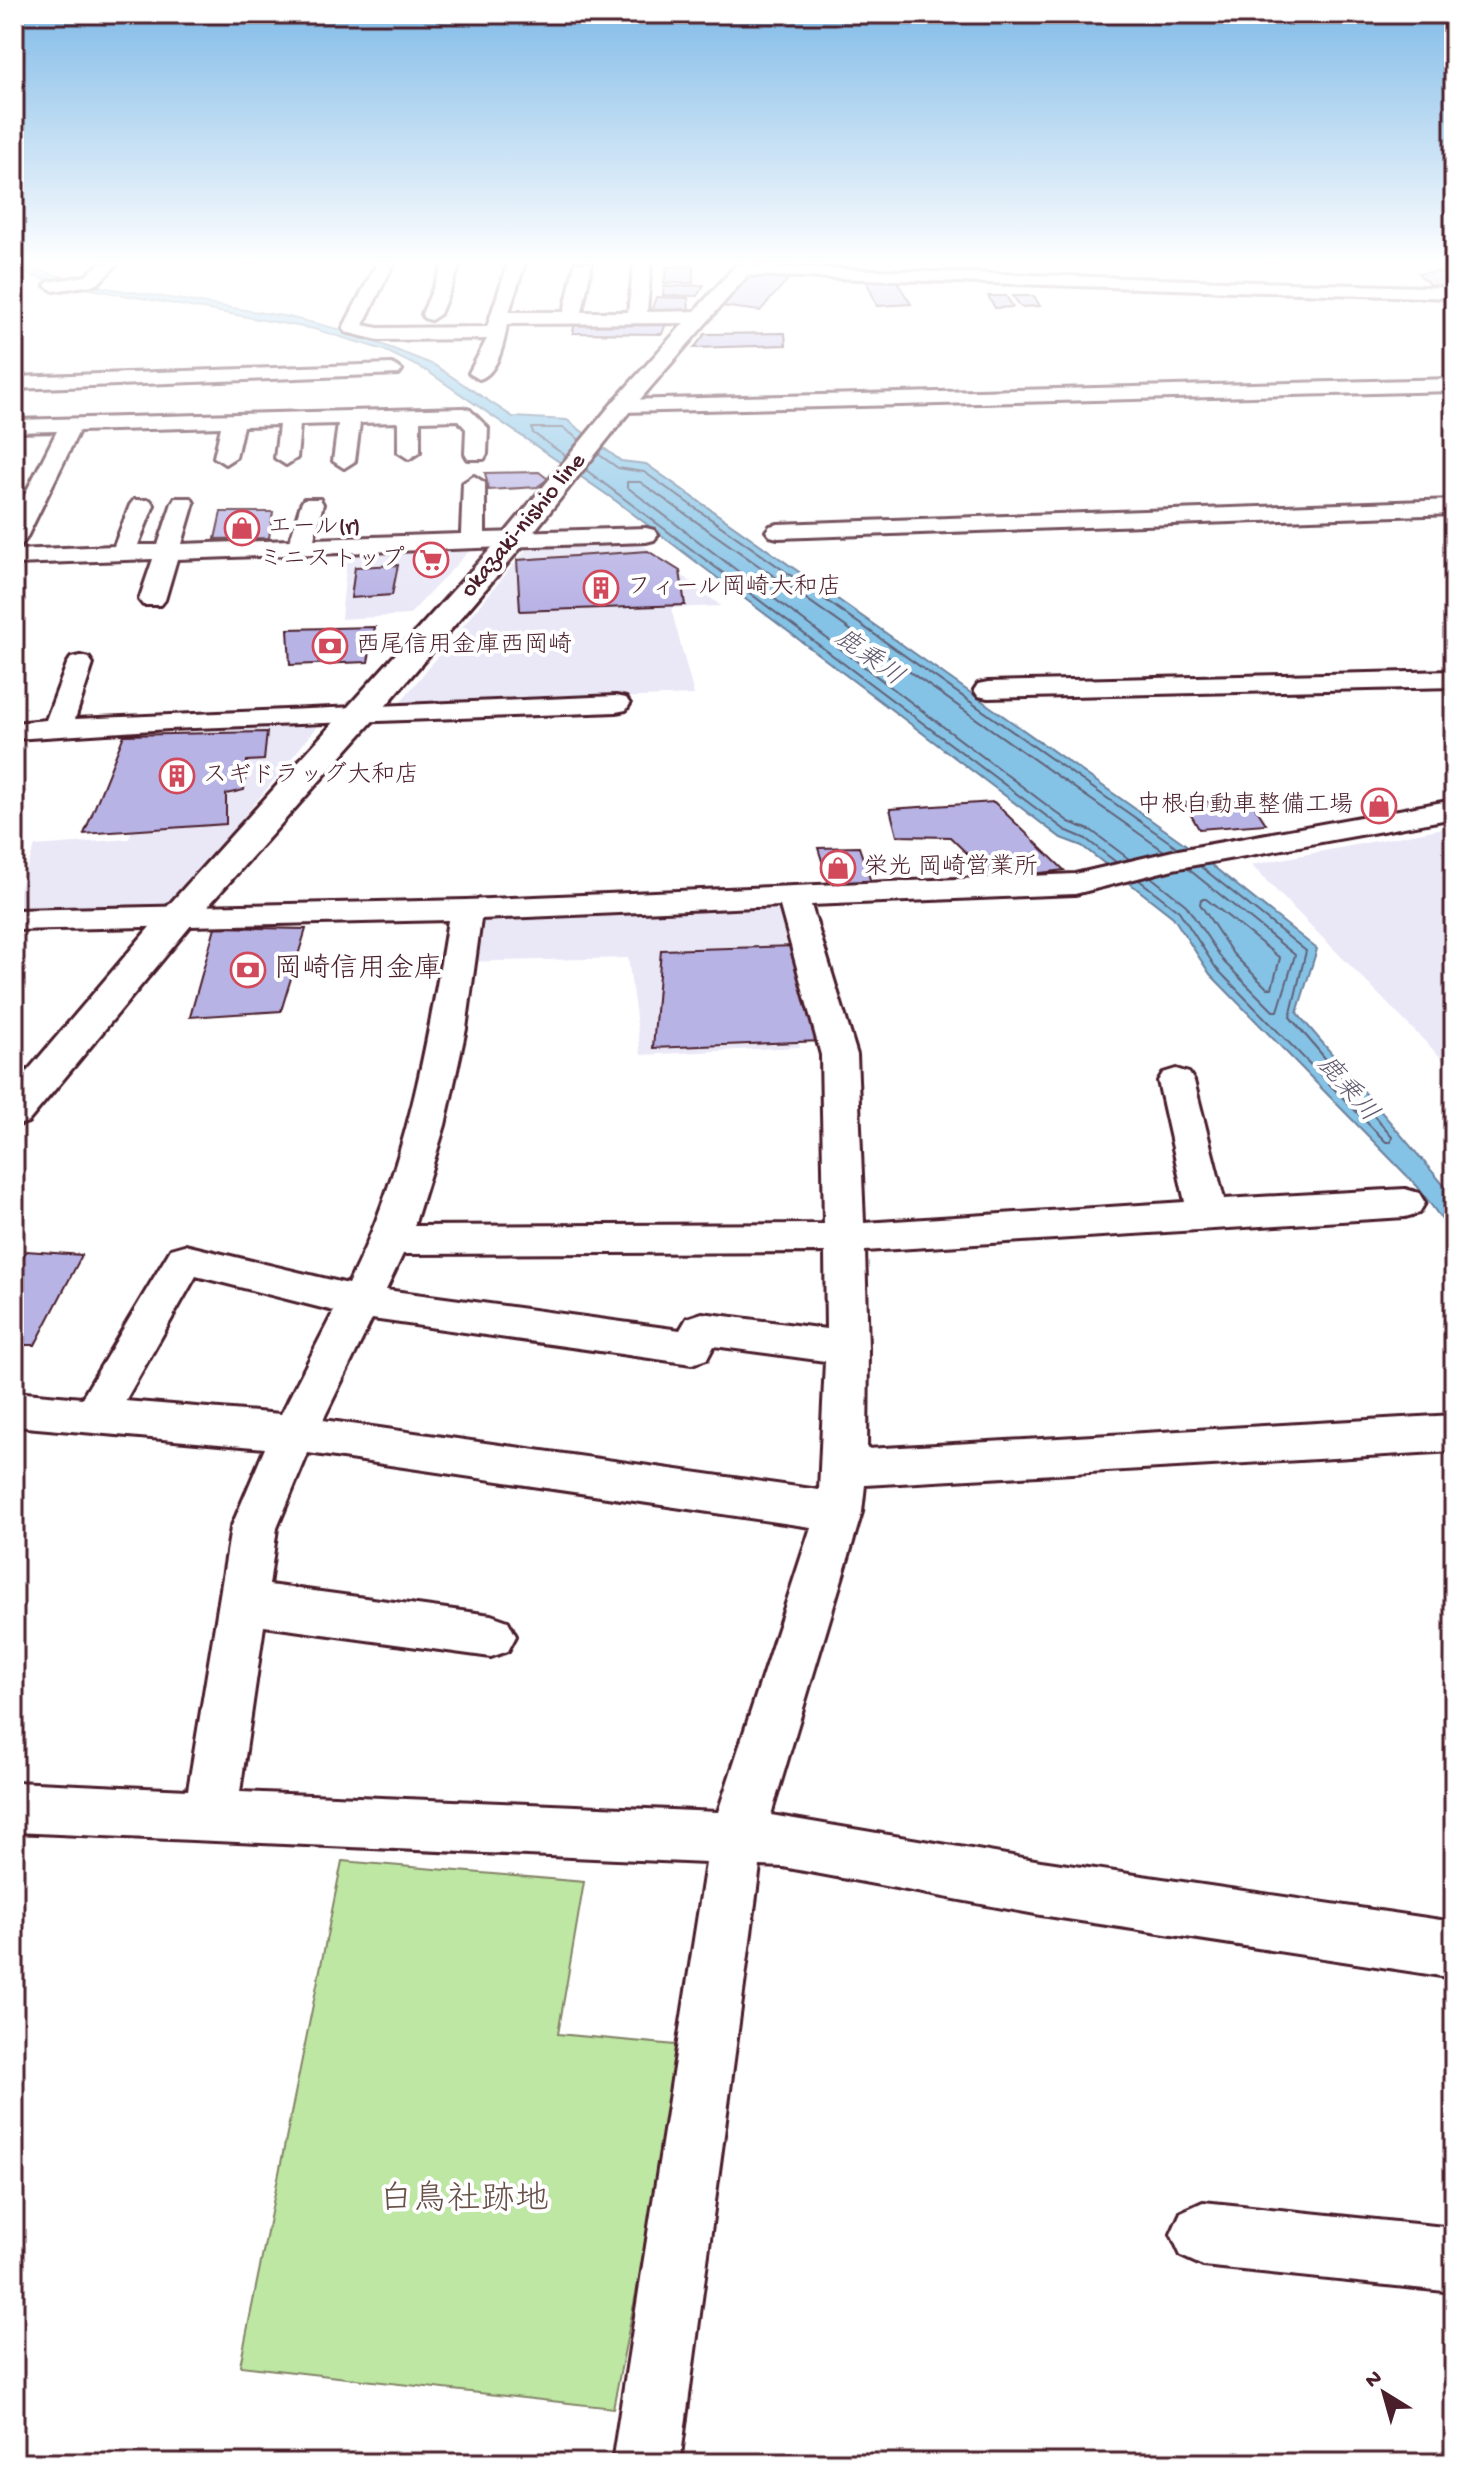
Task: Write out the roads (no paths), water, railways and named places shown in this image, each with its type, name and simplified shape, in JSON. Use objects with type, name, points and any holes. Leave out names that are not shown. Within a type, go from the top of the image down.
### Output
[{"type":"main road","name":"okazaki-nishio line","points":[[14,1113],[179,916],[360,716],[515,538],[647,379]]},
{"type":"street","points":[[14,426],[93,407],[323,379]]},
{"type":"street","points":[[14,383],[173,430],[234,418],[463,414],[477,428],[476,454]]},
{"type":"street","points":[[622,406],[1454,385]]},
{"type":"street","points":[[14,539],[93,407]]},
{"type":"street","points":[[409,415],[409,452]]},
{"type":"street","points":[[344,461],[350,416]]},
{"type":"street","points":[[286,458],[290,417]]},
{"type":"street","points":[[225,457],[234,418]]},
{"type":"street","points":[[473,539],[474,483]]},
{"type":"street","points":[[152,600],[183,503]]},
{"type":"street","points":[[300,546],[312,504]]},
{"type":"street","points":[[124,552],[142,505]]},
{"type":"street","points":[[778,531],[1454,507]]},
{"type":"street","points":[[14,557],[646,535]]},
{"type":"street","points":[[57,729],[80,664]]},
{"type":"street","points":[[988,690],[1454,679]]},
{"type":"street","points":[[14,731],[169,721],[616,704]]},
{"type":"street","points":[[14,920],[466,910],[1075,884],[1136,869],[1454,809]]},
{"type":"street","points":[[646,2463],[736,1841],[842,1490],[847,1348],[839,1055],[793,897]]},
{"type":"street","points":[[210,1815],[254,1528],[294,1433],[390,1240],[426,1125],[448,1029],[466,910]]},
{"type":"street","points":[[1176,1081],[1208,1214]]},
{"type":"street","points":[[390,1240],[844,1238],[1405,1203]]},
{"type":"street","points":[[94,1416],[185,1259],[359,1302],[692,1348],[702,1329],[847,1348]]},
{"type":"street","points":[[14,1409],[294,1433],[842,1490],[1454,1433]]},
{"type":"street","points":[[243,1602],[491,1636]]},
{"type":"street","points":[[14,1807],[783,1841],[1041,1888],[1454,1950]]},
{"type":"street","points":[[1203,2234],[1454,2260]]},
{"type":"water","name":"鹿乗川","points":[[438,379],[455,379],[513,417],[567,420],[621,461],[646,464],[1185,844],[1317,949],[1297,1013],[1454,1197],[1454,1236],[1417,1186],[1210,974],[1173,917],[1082,846],[1061,838],[616,501]]},
{"type":"place","name":"エール(r)","points":[[242,528]]},
{"type":"place","name":"ミニストップ","points":[[431,560]]},
{"type":"place","name":"フィール岡崎大和店","points":[[601,588]]},
{"type":"place","name":"西尾信用金庫西岡崎","points":[[330,646]]},
{"type":"place","name":"スギドラッグ大和店","points":[[177,776]]},
{"type":"place","name":"中根自動車整備工場","points":[[1379,806]]},
{"type":"place","name":"栄光 岡崎営業所","points":[[838,868]]},
{"type":"place","name":"岡崎信用金庫","points":[[248,970]]},
{"type":"park label","name":"白鳥社跡地","points":[[464,2202]]}]
